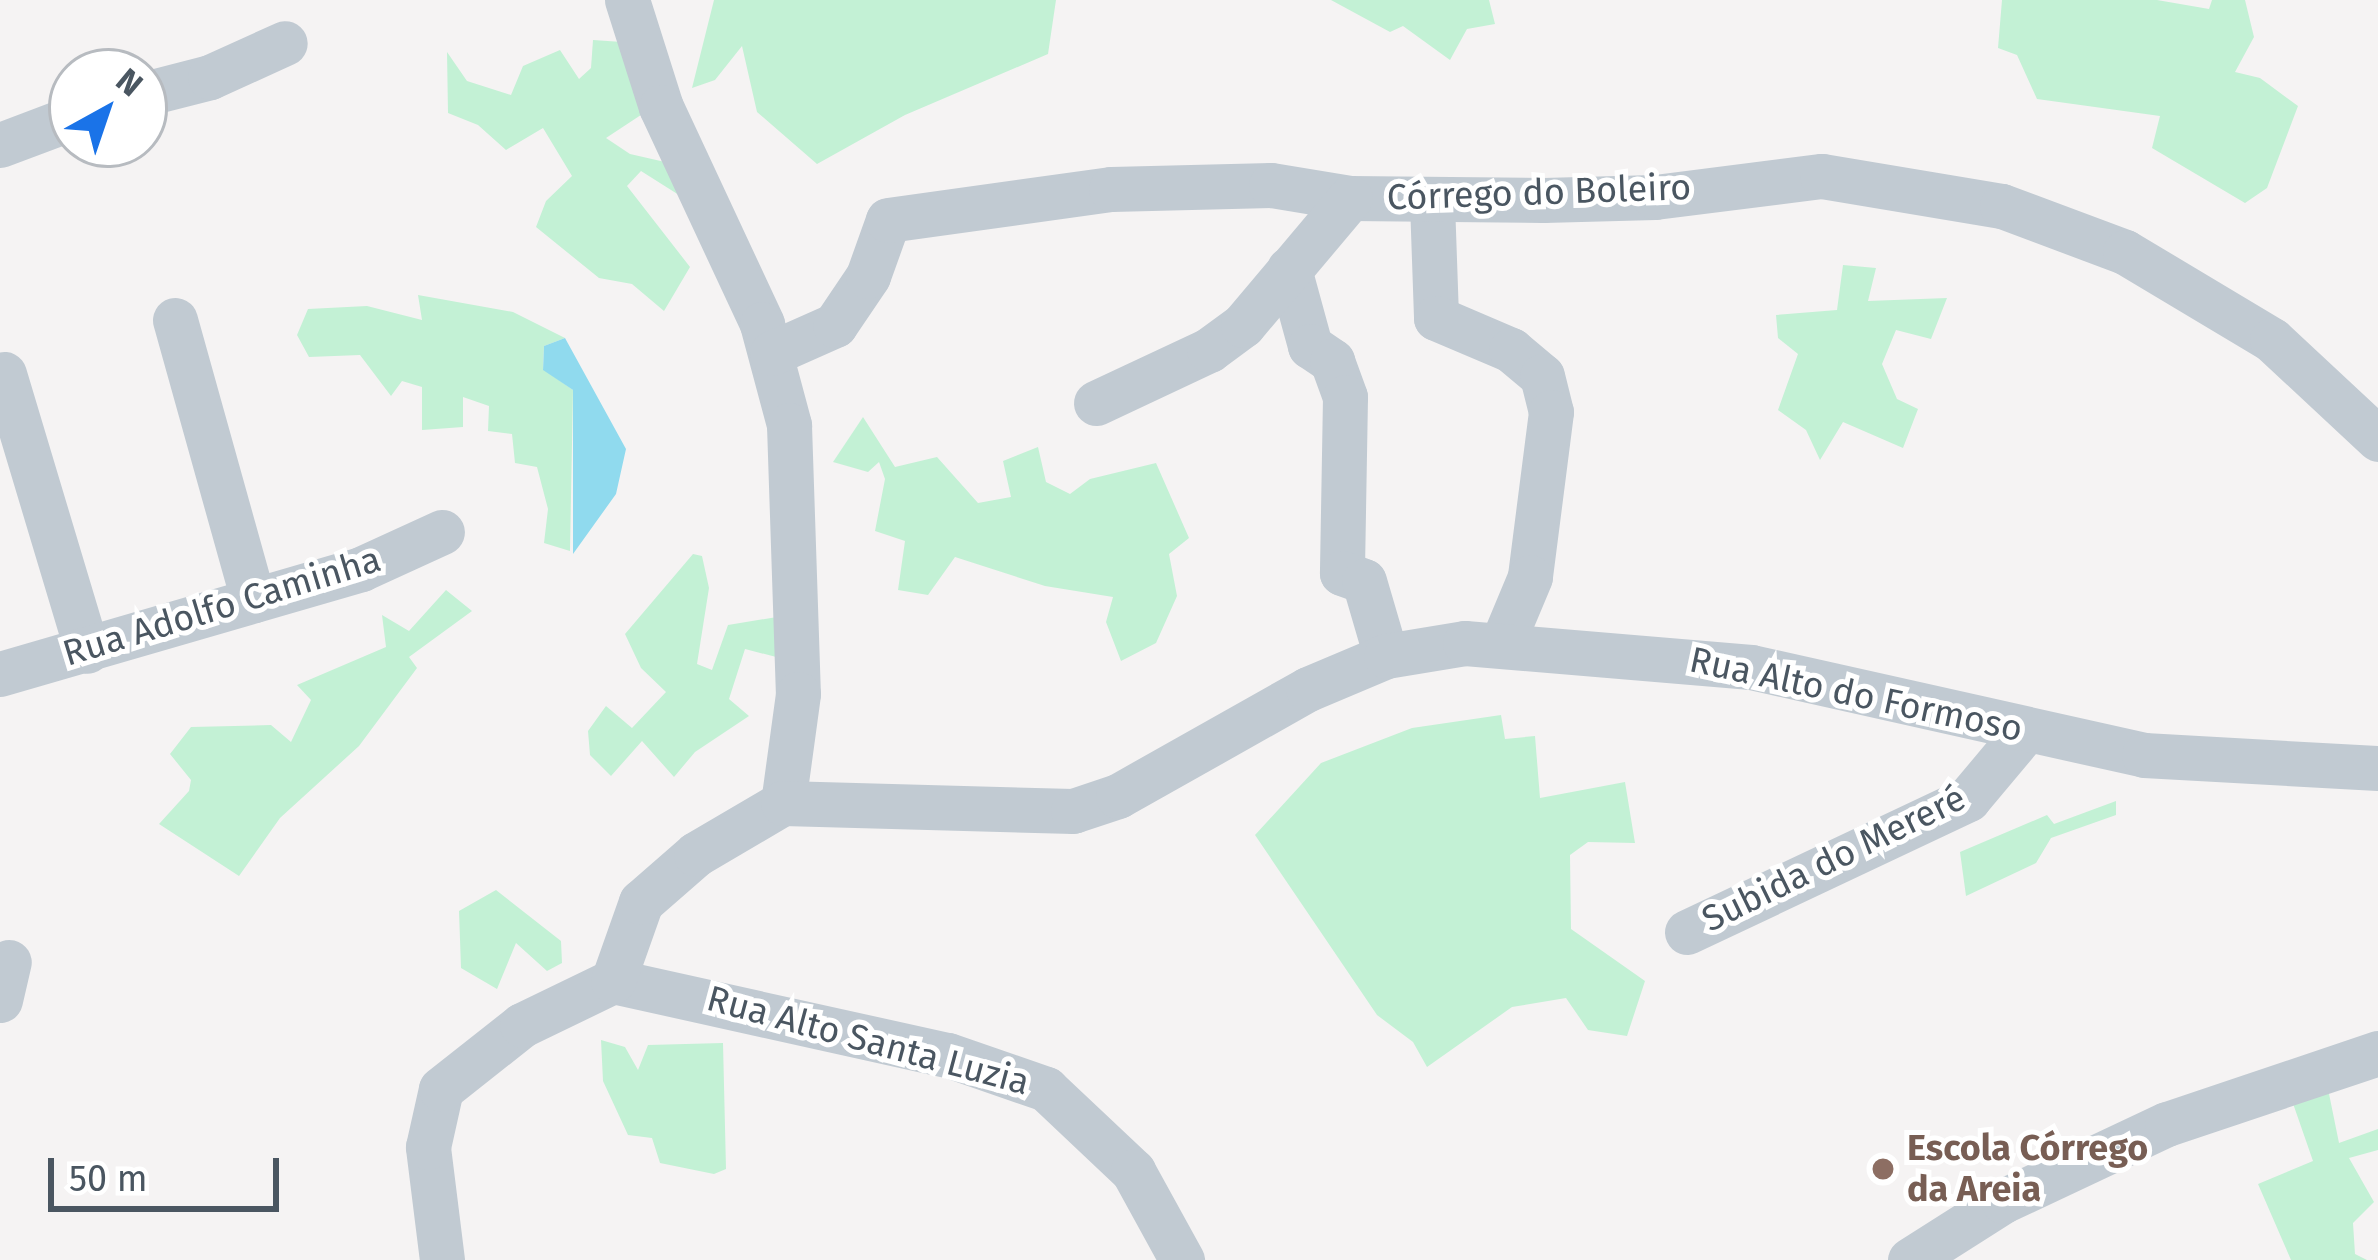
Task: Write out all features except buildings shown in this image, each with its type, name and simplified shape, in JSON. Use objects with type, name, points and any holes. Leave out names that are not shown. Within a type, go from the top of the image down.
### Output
[{"type":"street","points":[[442,1260],[428,1148],[441,1089],[522,1024],[613,981],[641,902],[696,854],[783,803],[799,644],[789,425],[772,353],[661,107],[627,0]]},
{"type":"street","points":[[168,87],[210,76],[285,43]]},
{"type":"street","points":[[0,145],[48,127]]},
{"type":"street","name":"Córrego do Boleiro","points":[[772,353],[835,325],[868,276],[888,220],[1111,189],[1271,185],[1350,198],[1432,202],[1654,196],[1822,176],[2002,206],[2126,252],[2214,299],[2328,386],[2378,439]]},
{"type":"street","points":[[1096,403],[1209,350],[1243,325],[1350,198]]},
{"type":"street","points":[[1432,202],[1436,318],[1511,350],[1542,376],[1551,412],[1530,577],[1502,644]]},
{"type":"street","points":[[1289,269],[1310,346],[1332,362],[1345,397],[1342,572],[1364,581],[1386,656]]},
{"type":"street","points":[[175,320],[253,600]]},
{"type":"street","points":[[4,374],[87,651]]},
{"type":"street","name":"Rua Adolfo Caminha","points":[[0,674],[361,569],[442,532]]},
{"type":"street","name":"Rua Alto do Formoso","points":[[783,803],[1073,811],[1118,796],[1273,705],[1386,656],[1433,645],[1502,644],[1751,668],[2144,755],[2378,768]]},
{"type":"street","name":"Subida do Mereré","points":[[1687,932],[1968,799],[2026,730]]},
{"type":"street","name":"Rua Alto Santa Luzia","points":[[613,981],[948,1055],[1046,1089],[1133,1171],[1181,1260]]},
{"type":"street","points":[[1910,1260],[2003,1201],[2167,1124],[2378,1053]]},
{"type":"green space","points":[[714,0],[1056,0],[1048,54],[905,115],[817,164],[757,112],[742,46],[715,80],[692,88]]},
{"type":"green space","points":[[1331,0],[1489,0],[1495,24],[1467,29],[1450,60],[1403,26],[1390,32]]},
{"type":"green space","points":[[2002,0],[2157,0],[2209,9],[2212,0],[2245,0],[2254,37],[2235,72],[2260,78],[2298,106],[2267,188],[2245,203],[2152,148],[2160,116],[2037,99],[2017,55],[1998,48]]},
{"type":"green space","points":[[593,40],[622,42],[650,109],[606,138],[630,154],[665,162],[690,202],[641,171],[627,186],[690,267],[664,311],[632,284],[599,278],[536,227],[546,201],[572,176],[543,128],[506,150],[478,125],[448,113],[447,52],[467,81],[511,95],[523,66],[560,50],[579,79],[591,68]]},
{"type":"green space","points":[[1843,265],[1876,268],[1868,301],[1947,298],[1931,339],[1896,330],[1882,364],[1897,399],[1918,409],[1903,448],[1843,422],[1820,460],[1806,430],[1778,410],[1798,354],[1778,338],[1776,315],[1837,310]]},
{"type":"green space","points":[[418,295],[513,312],[565,338],[544,346],[543,369],[573,390],[570,551],[544,543],[548,509],[537,467],[515,463],[512,434],[488,431],[489,406],[463,397],[463,427],[422,430],[422,387],[402,381],[391,396],[360,355],[309,357],[297,335],[308,309],[367,306],[422,320]]},
{"type":"green space","points":[[863,417],[895,467],[937,457],[978,503],[1011,497],[1003,461],[1038,447],[1046,482],[1070,494],[1090,479],[1156,463],[1189,538],[1169,554],[1177,596],[1156,643],[1121,661],[1106,622],[1113,597],[1045,586],[955,557],[928,595],[898,590],[905,541],[875,531],[885,479],[879,462],[868,472],[833,462]]},
{"type":"green space","points":[[693,554],[702,556],[709,588],[697,664],[712,670],[728,625],[777,617],[780,658],[745,649],[729,699],[749,716],[695,752],[674,777],[642,741],[611,776],[590,755],[588,731],[606,706],[632,728],[666,692],[641,668],[625,634]]},
{"type":"green space","points":[[446,590],[472,611],[409,657],[417,668],[359,746],[280,818],[239,876],[159,824],[189,791],[191,780],[170,754],[191,727],[271,725],[291,742],[311,700],[297,685],[386,647],[382,615],[409,631]]},
{"type":"green space","points":[[1501,715],[1505,739],[1535,736],[1540,798],[1625,782],[1635,843],[1588,842],[1570,855],[1571,929],[1645,981],[1627,1036],[1588,1030],[1566,998],[1512,1007],[1427,1067],[1413,1042],[1377,1015],[1255,835],[1321,763],[1412,728]]},
{"type":"green space","points":[[2116,801],[2116,815],[2051,838],[2036,863],[1966,896],[1960,852],[2047,815],[2054,824]]},
{"type":"green space","points":[[496,890],[561,941],[562,963],[547,971],[516,943],[497,989],[461,968],[459,911]]},
{"type":"green space","points":[[601,1040],[625,1047],[638,1070],[648,1045],[723,1043],[726,1169],[714,1174],[660,1163],[652,1138],[628,1135],[603,1081]]},
{"type":"green space","points":[[2326,1079],[2339,1143],[2378,1129],[2378,1150],[2349,1158],[2374,1202],[2353,1223],[2355,1254],[2367,1260],[2291,1260],[2258,1184],[2313,1161],[2289,1092]]},
{"type":"water","points":[[565,338],[626,449],[616,494],[573,554],[573,390],[543,370],[544,346]]},
{"type":"place","name":"Escola Córrego da Areia","points":[[1883,1169]]}]
